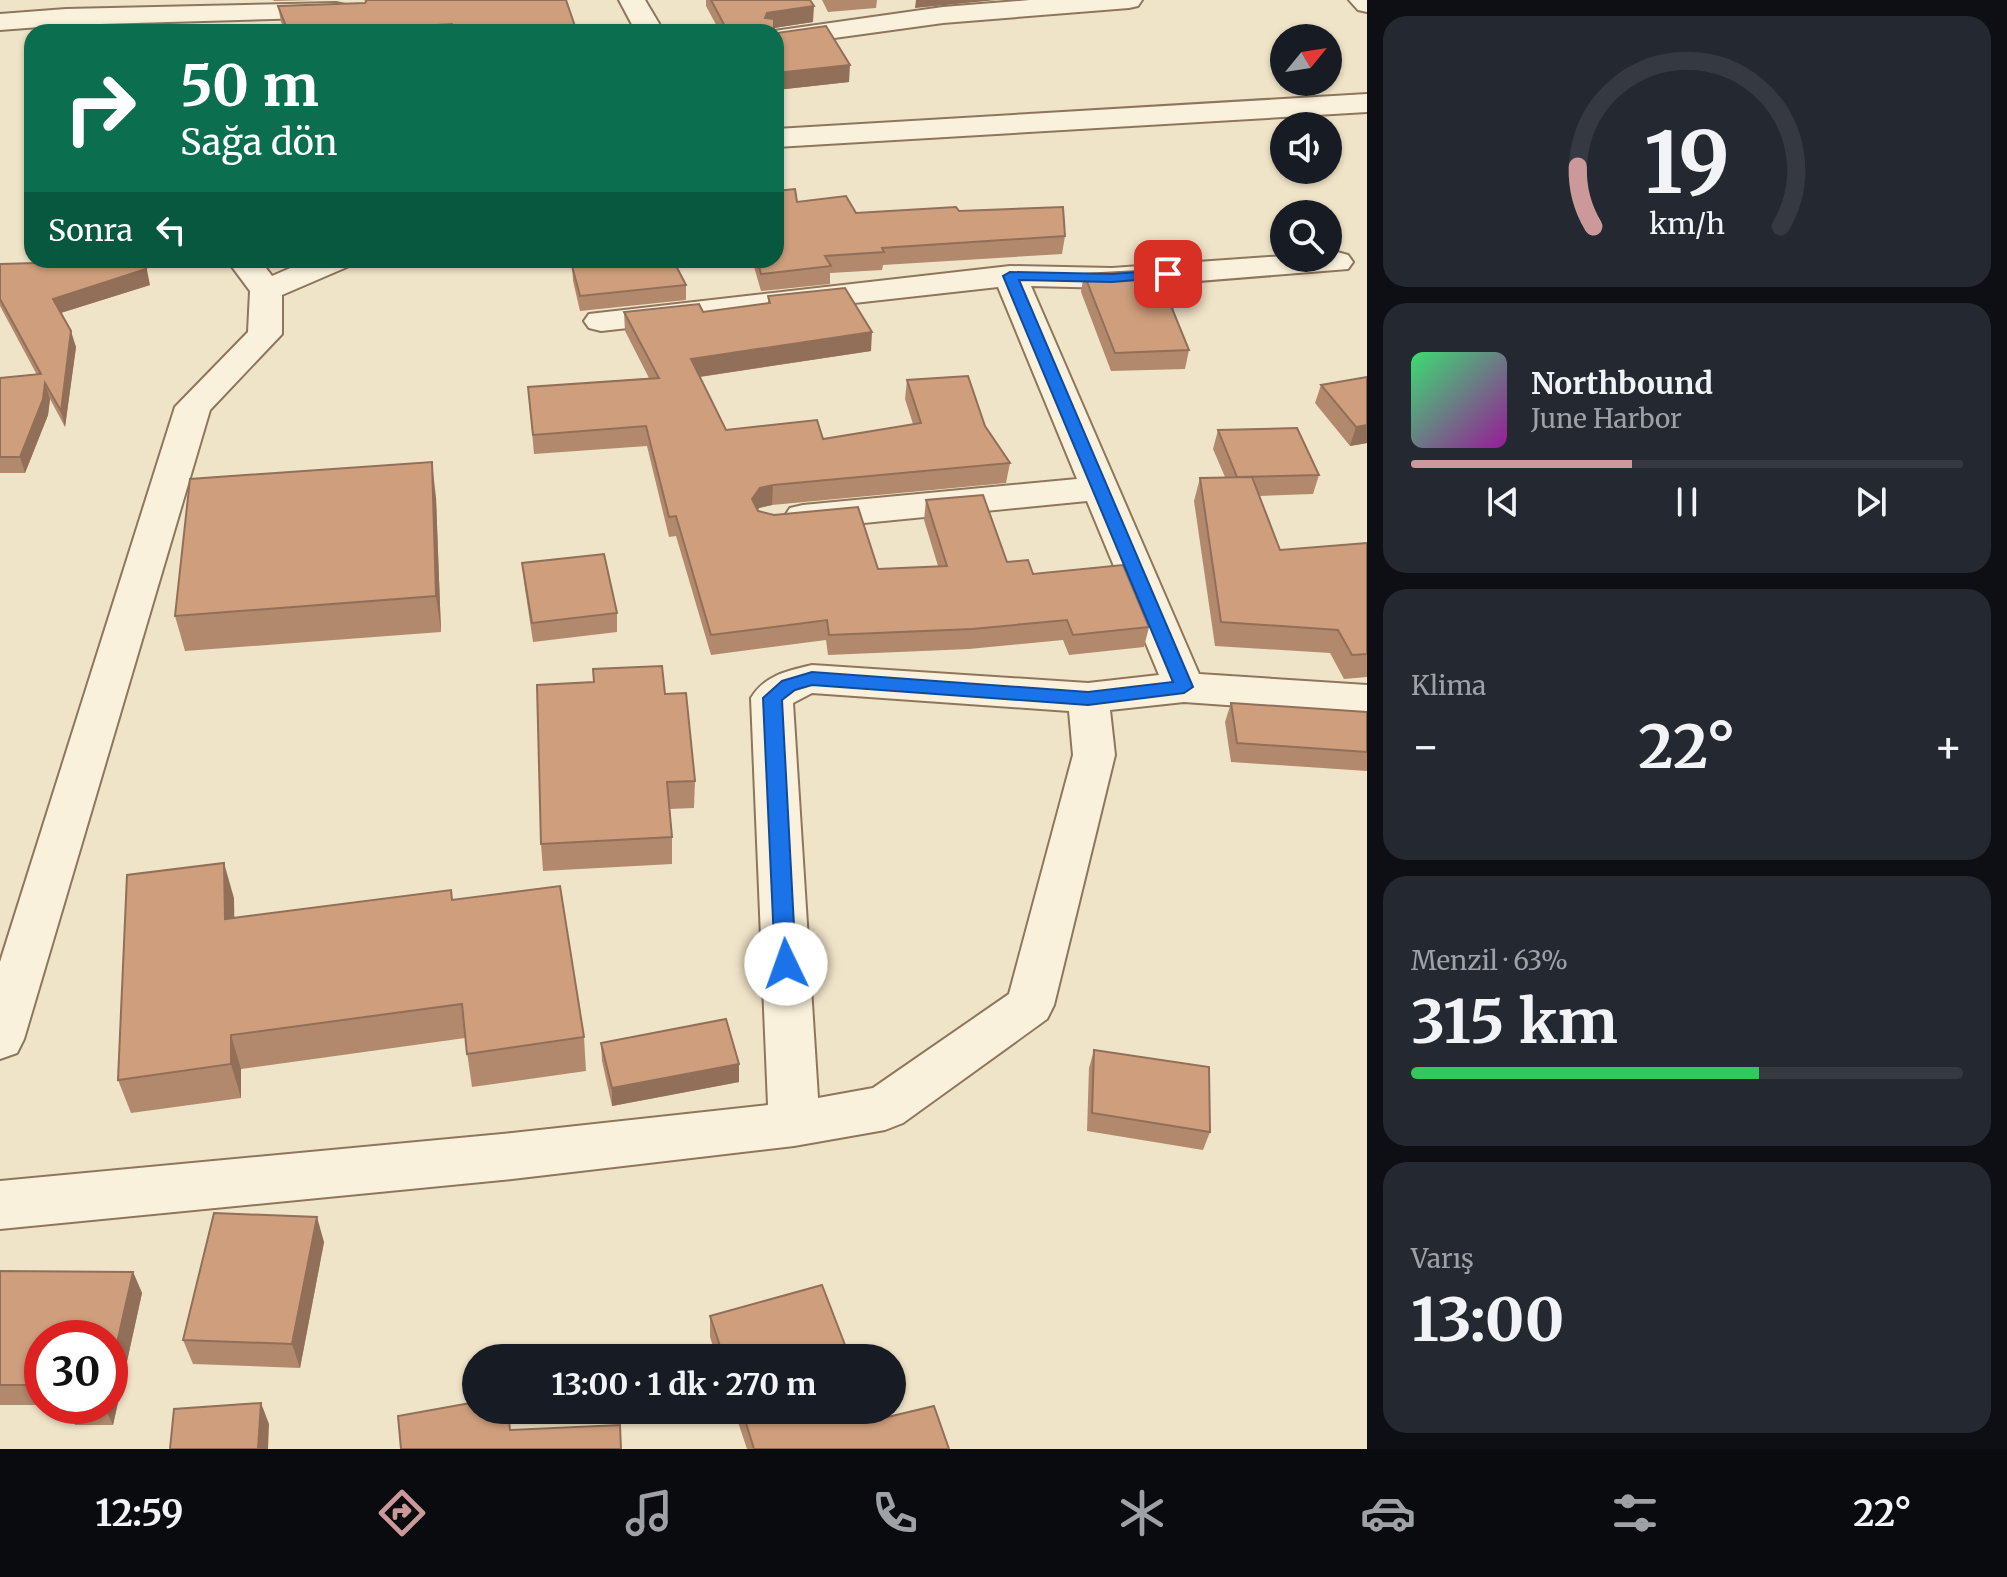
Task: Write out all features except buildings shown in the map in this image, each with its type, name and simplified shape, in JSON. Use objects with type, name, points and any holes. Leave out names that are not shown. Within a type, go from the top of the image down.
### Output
[{"type":"street","points":[[632,0],[646,24]]},
{"type":"street","points":[[784,37],[943,15],[1129,0]]},
{"type":"street","points":[[1362,0],[1367,4]]},
{"type":"street","points":[[0,22],[68,16],[358,10]]},
{"type":"street","points":[[784,138],[1367,103]]},
{"type":"street","points":[[601,321],[1010,276],[1112,278],[1270,267]]},
{"type":"street","points":[[0,1039],[193,407],[265,334],[254,275],[292,268]]},
{"type":"street","points":[[1010,276],[1184,687]]},
{"type":"street","points":[[773,520],[1100,488]]},
{"type":"street","points":[[794,1124],[772,698],[789,685],[812,679],[1088,698],[1184,687],[1367,700]]},
{"type":"street","points":[[0,1205],[512,1156],[794,1124],[885,1108],[1030,1005],[1094,755],[1088,698]]},
{"type":"route","points":[[786,964],[772,698],[789,685],[812,679],[1088,698],[1184,687],[1010,276],[1112,278],[1168,274]]}]
